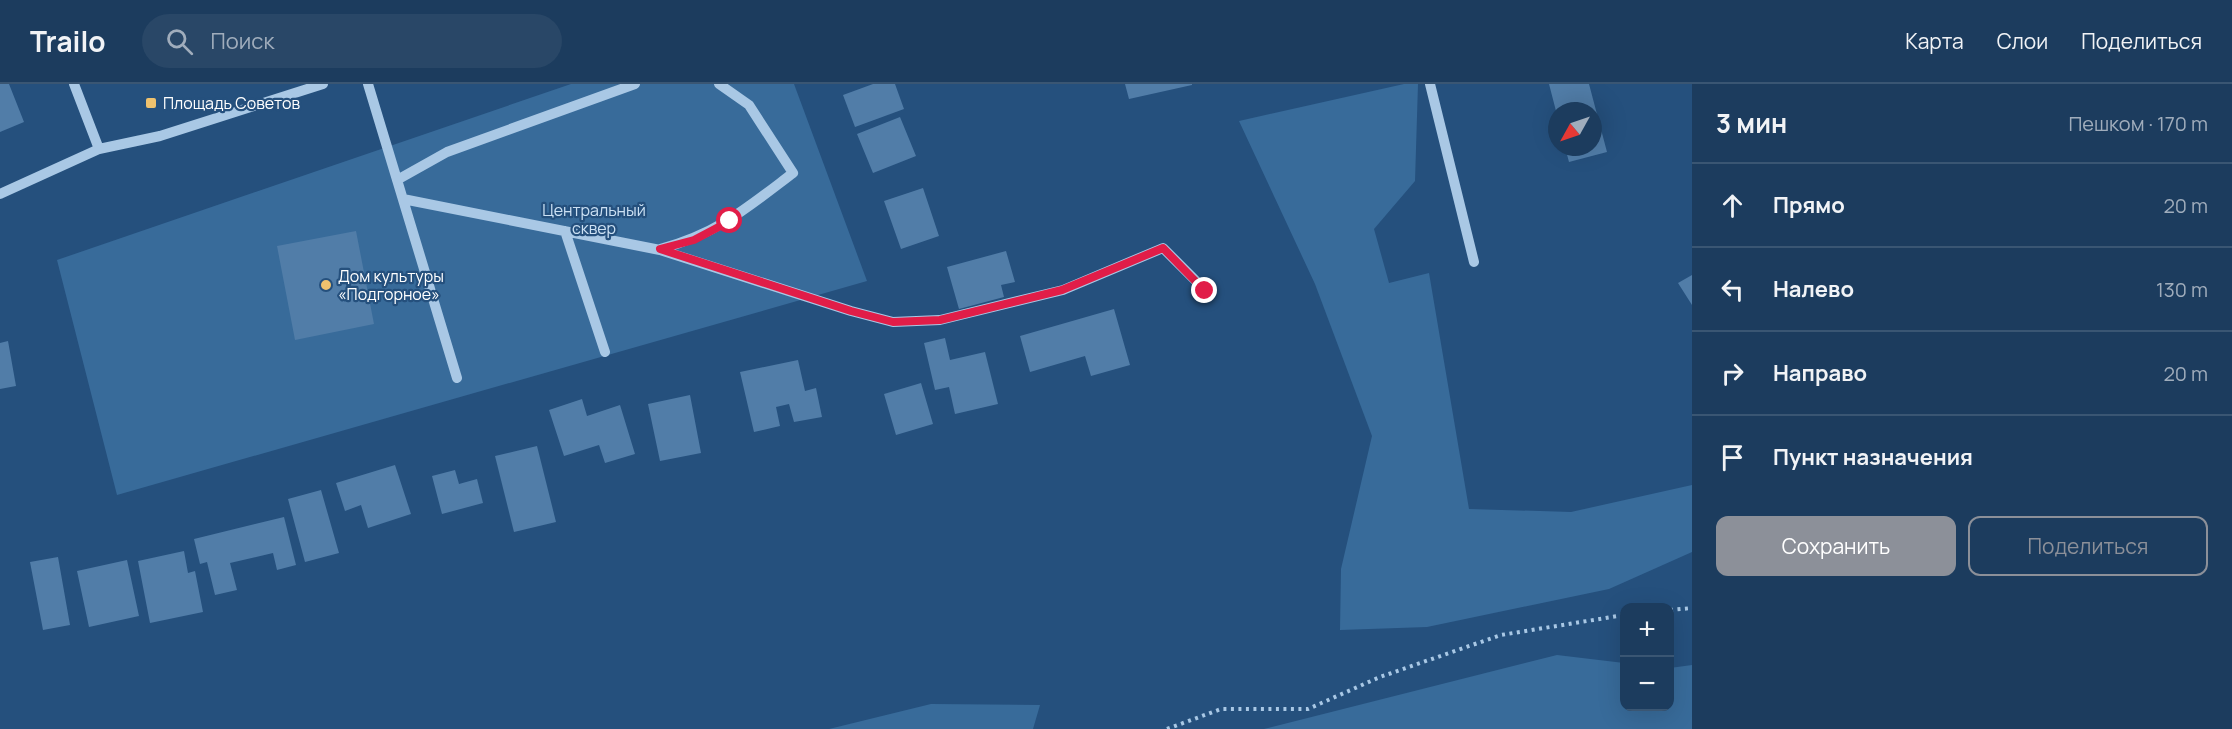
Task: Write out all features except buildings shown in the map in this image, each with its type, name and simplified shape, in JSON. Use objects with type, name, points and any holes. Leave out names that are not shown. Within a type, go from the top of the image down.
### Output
[{"type":"street","points":[[74,84],[99,149]]},
{"type":"street","points":[[0,194],[99,149],[160,136],[323,84]]},
{"type":"street","points":[[368,84],[457,378]]},
{"type":"street","points":[[397,180],[447,152],[636,84]]},
{"type":"street","points":[[660,249],[694,240],[730,221],[794,173],[749,105],[719,84]]},
{"type":"street","points":[[1430,84],[1474,262]]},
{"type":"street","points":[[403,199],[660,249],[851,311],[893,322],[940,320],[1062,290],[1163,248],[1205,291]]},
{"type":"street","points":[[565,231],[605,352]]},
{"type":"path","points":[[1674,610],[1692,608]]},
{"type":"path","points":[[1167,729],[1221,708],[1308,709],[1380,676],[1501,635],[1620,616]]},
{"type":"green space","name":"Центральный сквер","points":[[571,84],[794,84],[867,281],[117,495],[57,260]]},
{"type":"green space","points":[[1404,84],[1418,84],[1415,181],[1374,229],[1389,283],[1429,273],[1469,509],[1571,512],[1692,485],[1692,552],[1609,589],[1427,627],[1340,630],[1341,569],[1372,436],[1315,284],[1239,121]]},
{"type":"green space","points":[[1557,655],[1620,663],[1620,711],[1674,711],[1674,667],[1692,665],[1692,729],[1264,729]]},
{"type":"green space","points":[[931,704],[1040,705],[1033,729],[829,729]]},
{"type":"place","name":"Площадь Советов","points":[[151,103]]},
{"type":"place","name":"Дом культуры «Подгорное»","points":[[326,285]]},
{"type":"route","points":[[730,221],[694,240],[660,249],[851,311],[893,322],[940,320],[1062,290],[1163,248],[1205,291]]}]
